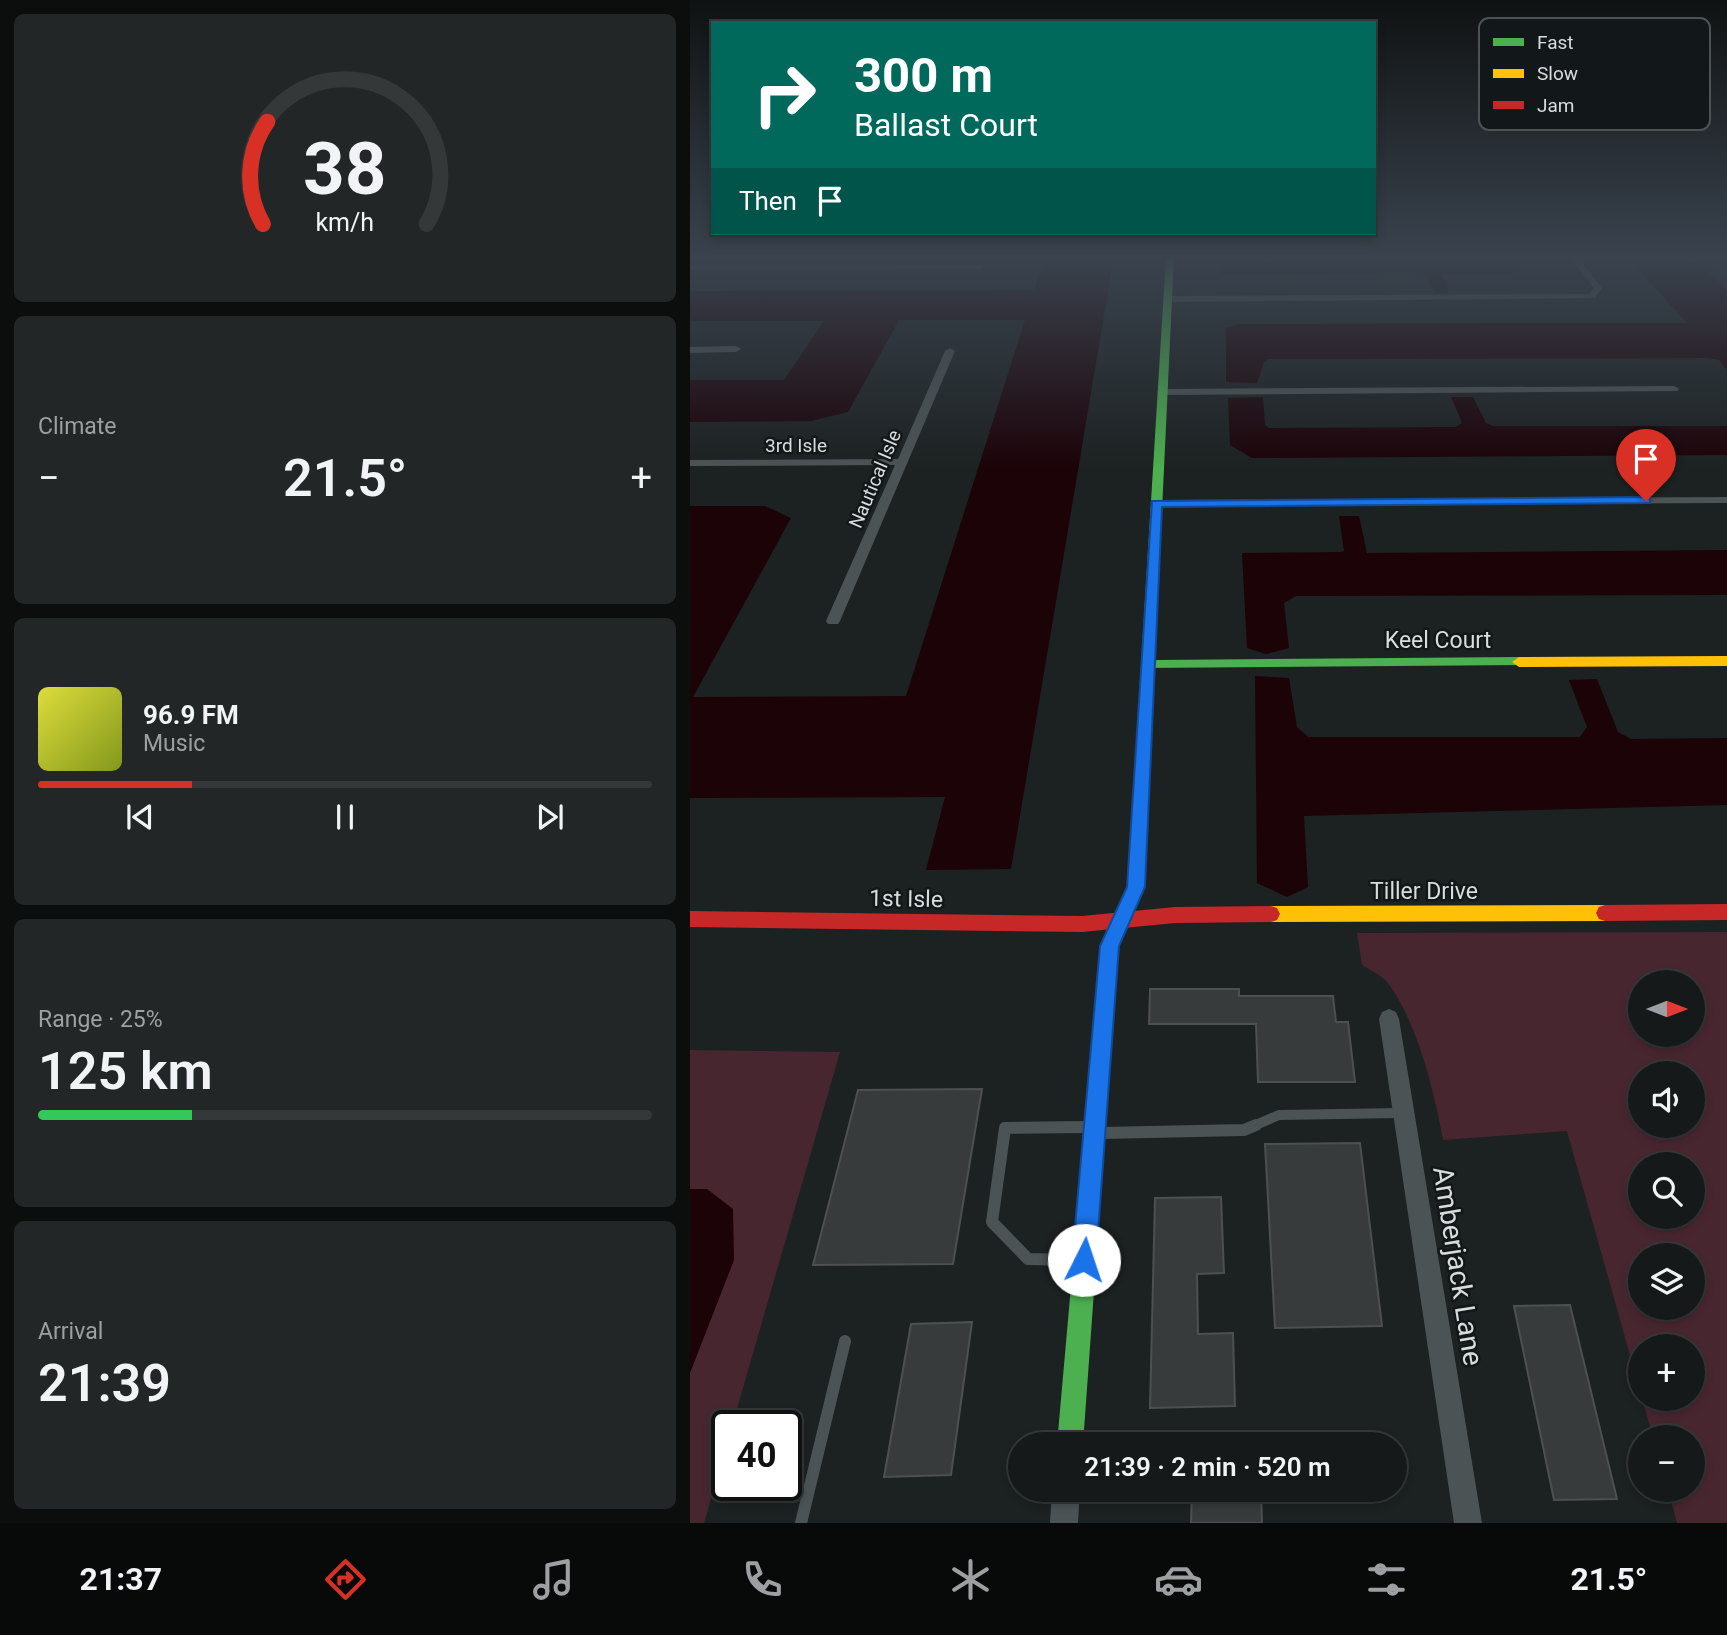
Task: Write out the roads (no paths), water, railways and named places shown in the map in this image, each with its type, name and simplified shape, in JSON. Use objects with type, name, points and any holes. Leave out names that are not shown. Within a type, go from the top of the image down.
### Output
[{"type":"street","points":[[1071,1432],[1109,946],[1136,887],[1165,327]]},
{"type":"street","points":[[690,350],[736,349]]},
{"type":"street","name":"Nautical Isle","points":[[833,621],[950,351]]},
{"type":"street","points":[[1162,392],[1674,389]]},
{"type":"street","name":"3rd Isle","points":[[690,463],[902,463]]},
{"type":"street","points":[[1156,503],[1728,500]]},
{"type":"street","name":"Keel Court","points":[[1148,665],[1728,661]]},
{"type":"street","name":"Tiller Drive","points":[[1121,920],[1175,915],[1728,912]]},
{"type":"street","name":"1st Isle","points":[[690,919],[1081,924],[1121,920]]},
{"type":"street","name":"Amberjack Lane","points":[[1389,1018],[1468,1523]]},
{"type":"street","points":[[1064,1523],[1065,1502]]},
{"type":"lane","points":[[1084,1260],[1028,1259],[992,1222],[1005,1128],[1244,1129],[1279,1115],[1404,1113]]},
{"type":"lane","points":[[801,1523],[845,1341]]}]
